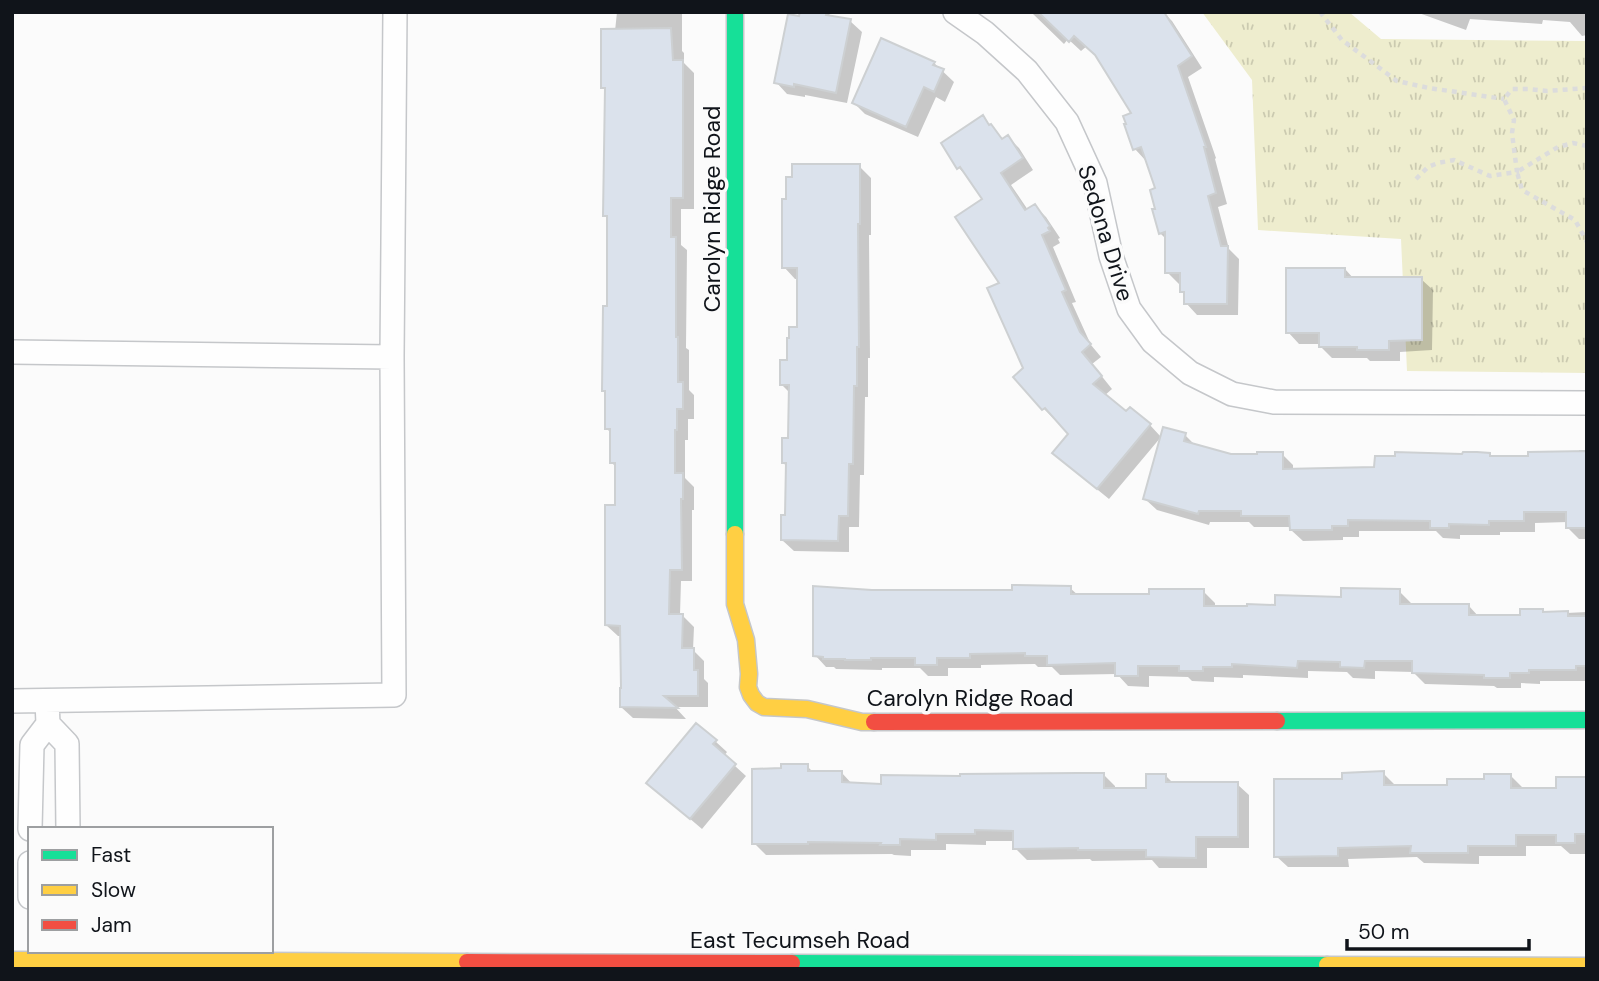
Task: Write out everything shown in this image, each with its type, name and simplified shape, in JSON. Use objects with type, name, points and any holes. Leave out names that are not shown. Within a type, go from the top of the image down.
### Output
[{"type":"main road","name":"Carolyn Ridge Road","points":[[735,12],[735,604],[746,640],[748,687],[757,703],[771,708],[807,709],[862,722],[1587,720]]},
{"type":"main road","name":"East Tecumseh Road","points":[[12,960],[49,956],[1587,966]]},
{"type":"street","points":[[12,701],[47,713],[394,695],[392,356],[395,12]]},
{"type":"street","name":"Sedona Drive","points":[[955,12],[985,33],[1027,71],[1067,122],[1095,183],[1111,256],[1129,309],[1153,342],[1190,373],[1232,394],[1274,402],[1587,403]]},
{"type":"street","points":[[12,352],[392,356]]},
{"type":"street","points":[[30,827],[32,745],[47,713]]},
{"type":"street","points":[[47,713],[67,744],[68,827]]},
{"type":"path","points":[[1320,12],[1342,40],[1397,81],[1504,99]]},
{"type":"path","points":[[1504,99],[1512,89],[1547,91],[1587,88]]},
{"type":"path","points":[[1504,99],[1514,120],[1512,133],[1522,190],[1575,220],[1587,242]]},
{"type":"path","points":[[1416,179],[1428,167],[1454,160],[1490,176],[1517,172],[1558,147],[1573,143],[1587,146]]},
{"type":"green space","points":[[1202,12],[1349,12],[1381,39],[1587,41],[1587,373],[1407,371],[1401,239],[1258,230],[1252,80]]},
{"type":"building","points":[[800,12],[827,12],[826,15],[851,19],[836,93],[794,84],[794,87],[774,83],[788,14],[799,16]]},
{"type":"building","points":[[1038,12],[1164,12],[1192,56],[1178,66],[1206,147],[1216,193],[1208,196],[1221,246],[1228,246],[1227,304],[1184,304],[1184,292],[1180,292],[1180,273],[1165,273],[1165,232],[1159,234],[1152,209],[1155,209],[1150,190],[1155,188],[1141,147],[1133,150],[1124,124],[1123,116],[1131,113],[1095,55],[1074,36],[1069,42]]},
{"type":"building","points":[[671,28],[673,60],[683,60],[683,198],[671,198],[671,237],[676,237],[678,382],[683,382],[683,409],[677,409],[675,430],[675,473],[683,473],[683,499],[682,570],[670,570],[669,614],[683,614],[682,648],[694,648],[694,670],[698,670],[698,696],[664,696],[678,708],[620,707],[620,626],[605,625],[605,505],[615,505],[615,463],[610,463],[610,429],[605,429],[605,391],[602,391],[603,306],[607,306],[607,216],[603,216],[605,88],[601,88],[601,29]]},
{"type":"building","points":[[881,38],[935,62],[933,65],[944,69],[934,92],[924,87],[906,127],[852,103]]},
{"type":"building","points":[[983,115],[1002,139],[1008,135],[1023,158],[1001,173],[1025,210],[1035,204],[1050,226],[1050,231],[1042,235],[1066,290],[1062,292],[1080,332],[1091,344],[1082,352],[1102,376],[1093,384],[1126,411],[1130,407],[1151,424],[1097,489],[1052,453],[1068,434],[1013,377],[1023,368],[987,288],[999,283],[955,217],[982,199],[960,167],[957,169],[941,143]]},
{"type":"building","points":[[792,164],[860,164],[859,347],[857,386],[854,386],[853,464],[849,464],[848,516],[839,516],[838,541],[781,540],[781,515],[785,515],[786,463],[782,463],[782,438],[788,438],[789,385],[780,385],[780,360],[787,360],[789,327],[797,327],[797,268],[782,268],[782,199],[786,199],[786,177],[792,177]]},
{"type":"building","points":[[1286,268],[1345,268],[1345,277],[1422,277],[1422,340],[1389,341],[1389,350],[1357,350],[1357,347],[1319,347],[1319,333],[1286,333]]},
{"type":"building","points":[[1163,427],[1186,433],[1184,441],[1231,454],[1283,452],[1283,469],[1374,467],[1375,456],[1395,456],[1395,452],[1477,452],[1490,453],[1490,456],[1528,456],[1528,452],[1587,451],[1586,528],[1566,528],[1566,512],[1524,512],[1524,521],[1489,521],[1489,525],[1449,524],[1449,528],[1430,528],[1430,521],[1348,520],[1348,526],[1332,526],[1332,530],[1290,530],[1289,516],[1241,516],[1241,511],[1199,511],[1198,514],[1143,499]]},
{"type":"building","points":[[1012,585],[1071,586],[1071,594],[1149,594],[1149,589],[1204,589],[1204,606],[1275,605],[1275,595],[1341,597],[1341,588],[1400,589],[1400,604],[1469,604],[1469,615],[1520,615],[1520,609],[1568,611],[1568,616],[1587,616],[1587,666],[1576,666],[1576,670],[1529,670],[1529,673],[1510,673],[1510,678],[1484,678],[1484,675],[1412,673],[1412,661],[1365,661],[1364,668],[1340,667],[1340,662],[1298,661],[1297,668],[1232,664],[1232,667],[1203,667],[1203,671],[1179,671],[1179,666],[1138,666],[1138,676],[1115,676],[1115,663],[1047,665],[1047,656],[1025,656],[1025,653],[970,654],[970,658],[937,658],[937,665],[915,665],[915,658],[845,660],[813,656],[813,586],[872,590],[1012,590]]},
{"type":"building","points":[[696,723],[717,740],[713,744],[736,764],[690,819],[646,783]]},
{"type":"building","points":[[781,764],[808,764],[808,771],[842,771],[842,782],[881,784],[881,775],[1078,773],[1104,773],[1104,788],[1146,788],[1146,774],[1166,774],[1166,782],[1238,782],[1238,837],[1196,837],[1196,858],[1146,857],[1146,850],[1013,849],[1013,831],[975,830],[975,834],[936,834],[936,840],[900,839],[900,845],[808,842],[752,844],[752,769],[781,768]]},
{"type":"building","points":[[1384,771],[1384,785],[1447,785],[1447,779],[1484,779],[1484,774],[1511,774],[1511,788],[1556,788],[1556,777],[1587,777],[1587,834],[1575,834],[1575,843],[1556,843],[1556,835],[1516,835],[1516,846],[1468,846],[1468,853],[1410,853],[1411,846],[1338,848],[1338,856],[1274,857],[1274,779],[1342,779],[1342,773]]},
{"type":"traffic: fast","points":[[735,12],[735,534]]},
{"type":"traffic: fast","points":[[1277,721],[1587,720]]},
{"type":"traffic: fast","points":[[792,963],[1327,965]]},
{"type":"traffic: slow","points":[[735,534],[735,604],[746,640],[748,687],[751,695],[764,707],[807,709],[862,722],[874,722]]},
{"type":"traffic: slow","points":[[12,960],[467,962]]},
{"type":"traffic: slow","points":[[1327,965],[1587,966]]},
{"type":"traffic: jam","points":[[874,722],[1277,721]]},
{"type":"traffic: jam","points":[[467,962],[792,963]]}]
